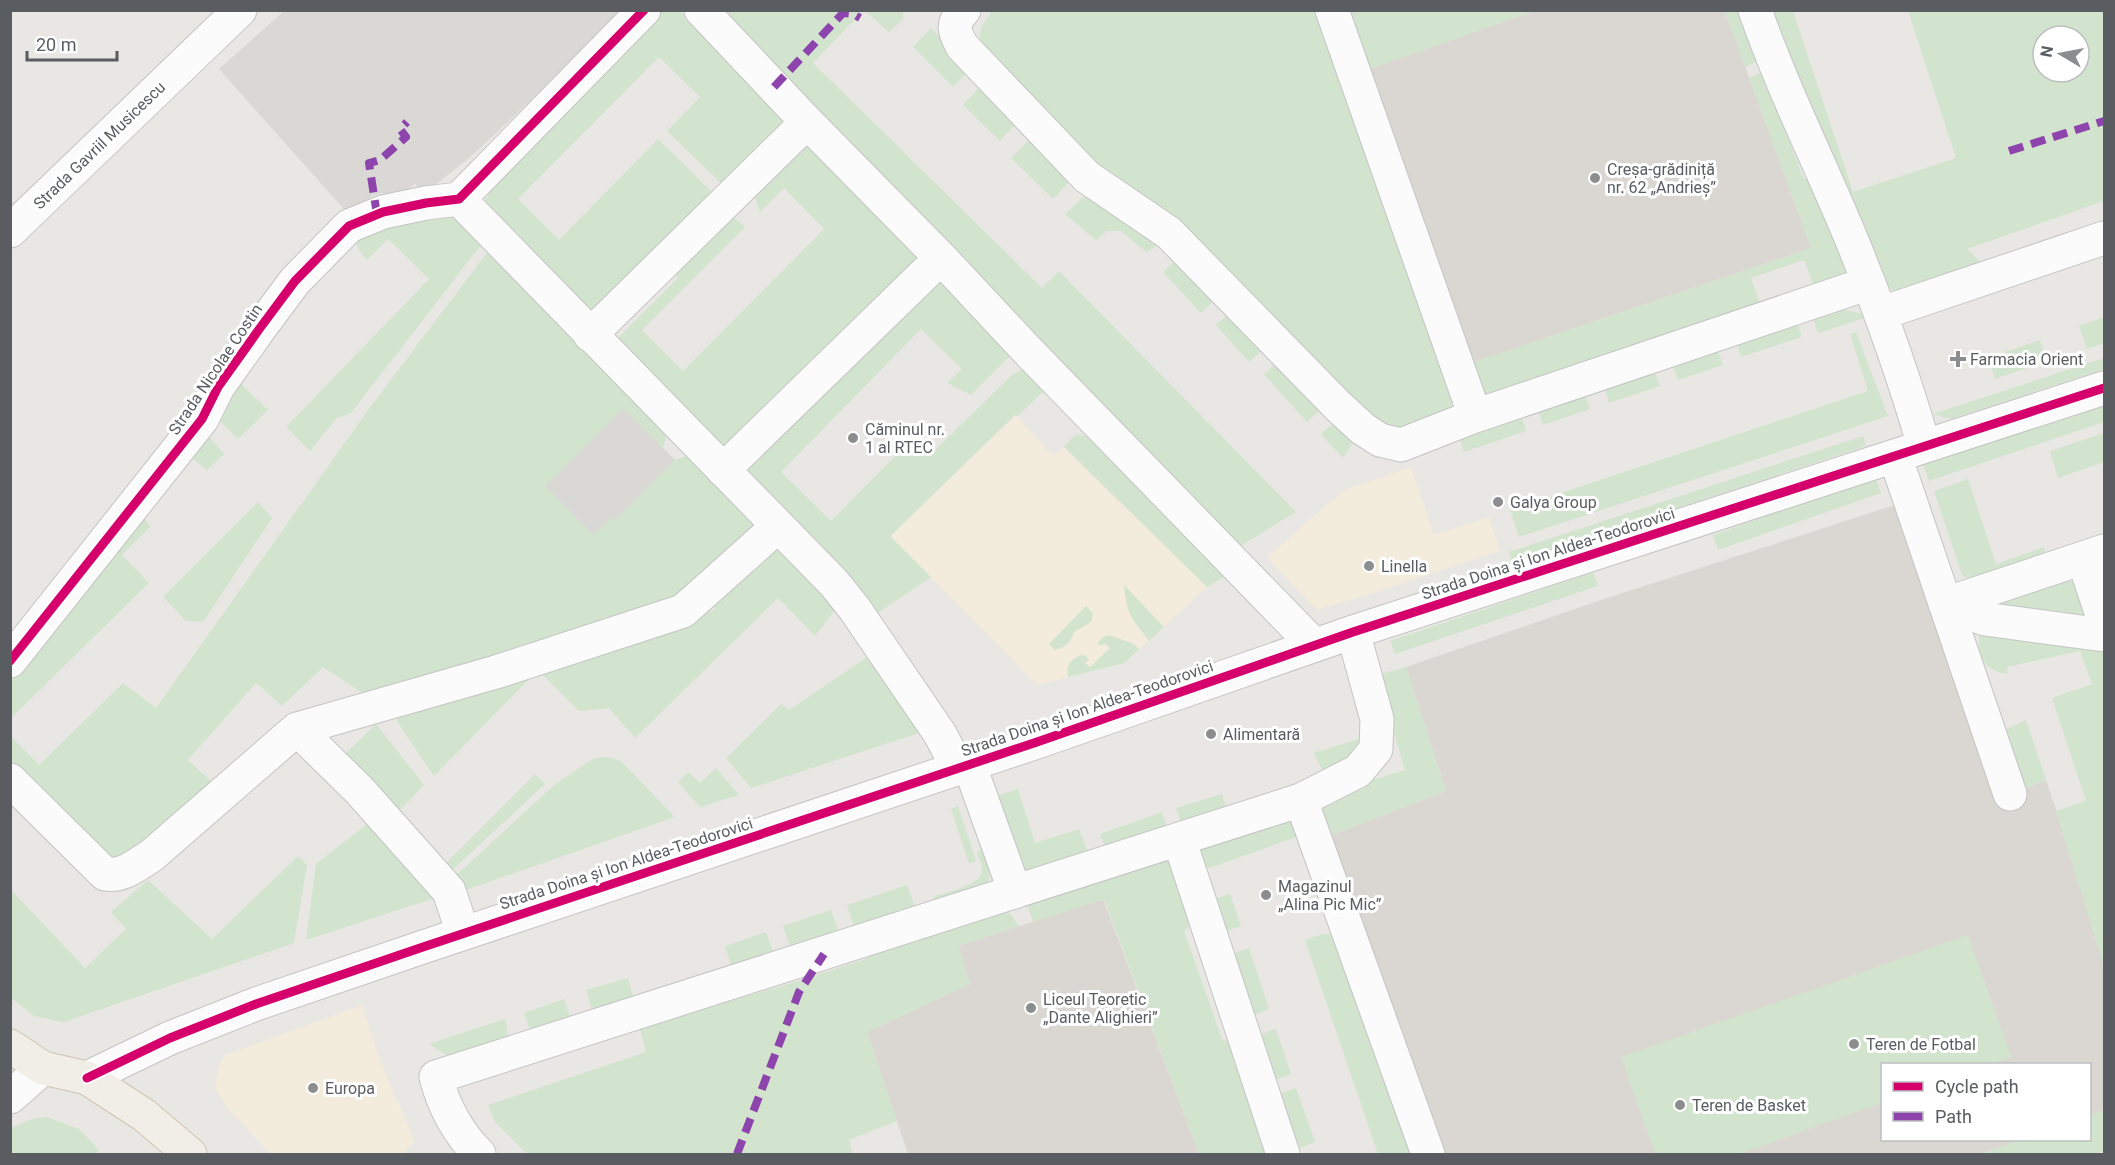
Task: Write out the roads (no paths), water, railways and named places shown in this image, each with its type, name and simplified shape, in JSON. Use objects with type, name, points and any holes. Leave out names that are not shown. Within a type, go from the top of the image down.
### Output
[{"type":"main road","points":[[10,1046],[43,1068],[87,1078],[144,1115],[190,1155]]},
{"type":"street","name":"Strada Gavriil Musicescu","points":[[10,231],[240,10]]},
{"type":"street","points":[[644,10],[459,199],[834,583],[854,608],[964,766],[1014,892]]},
{"type":"street","points":[[963,10],[956,18],[954,30],[962,46],[1087,177],[1169,233],[1363,429],[1380,440],[1401,445],[1475,416],[1869,283]]},
{"type":"street","points":[[1332,10],[1475,416]]},
{"type":"street","points":[[1755,10],[1773,62],[1882,313],[1910,451],[1945,604],[2010,794]]},
{"type":"street","points":[[702,11],[1314,645]]},
{"type":"street","points":[[590,335],[807,122]]},
{"type":"street","name":"Strada Nicolae Costin","points":[[10,661],[202,419],[218,387],[295,281],[349,226],[383,212],[459,199]]},
{"type":"street","points":[[1882,313],[2104,238]]},
{"type":"street","points":[[723,470],[941,258]]},
{"type":"street","name":"Strada Doina și Ion Aldea-Teodorovici","points":[[87,1078],[170,1038],[256,1004],[964,766],[1353,632],[2104,388]]},
{"type":"street","points":[[10,780],[105,874],[115,876],[151,856],[297,729],[496,672],[683,611],[778,526]]},
{"type":"street","points":[[1945,604],[2094,555],[2104,621]]},
{"type":"street","points":[[1945,604],[1986,619],[2104,635]]},
{"type":"street","points":[[479,1155],[454,1124],[442,1100],[436,1077],[1301,800],[1358,771],[1376,749],[1377,718],[1353,632]]},
{"type":"street","points":[[297,729],[360,791],[449,891],[464,933]]},
{"type":"street","points":[[1301,800],[1428,1155]]},
{"type":"street","points":[[1179,839],[1283,1155]]},
{"type":"street","points":[[10,1097],[43,1068]]},
{"type":"place","name":"Creșa-grădiniță nr. 62 „Andrieș”","points":[[1595,178]]},
{"type":"place","name":"Farmacia Orient","points":[[1958,359]]},
{"type":"place","name":"Căminul nr. 1 al RTEC","points":[[853,438]]},
{"type":"place","name":"Galya Group","points":[[1498,502]]},
{"type":"place","name":"Linella","points":[[1369,566]]},
{"type":"place","name":"Alimentară","points":[[1211,734]]},
{"type":"place","name":"Magazinul „Alina Pic Mic”","points":[[1266,895]]},
{"type":"place","name":"Liceul Teoretic „Dante Alighieri”","points":[[1031,1008]]},
{"type":"place","name":"Teren de Fotbal","points":[[1854,1044]]},
{"type":"place","name":"Europa","points":[[313,1088]]},
{"type":"place","name":"Teren de Basket","points":[[1680,1105]]}]
